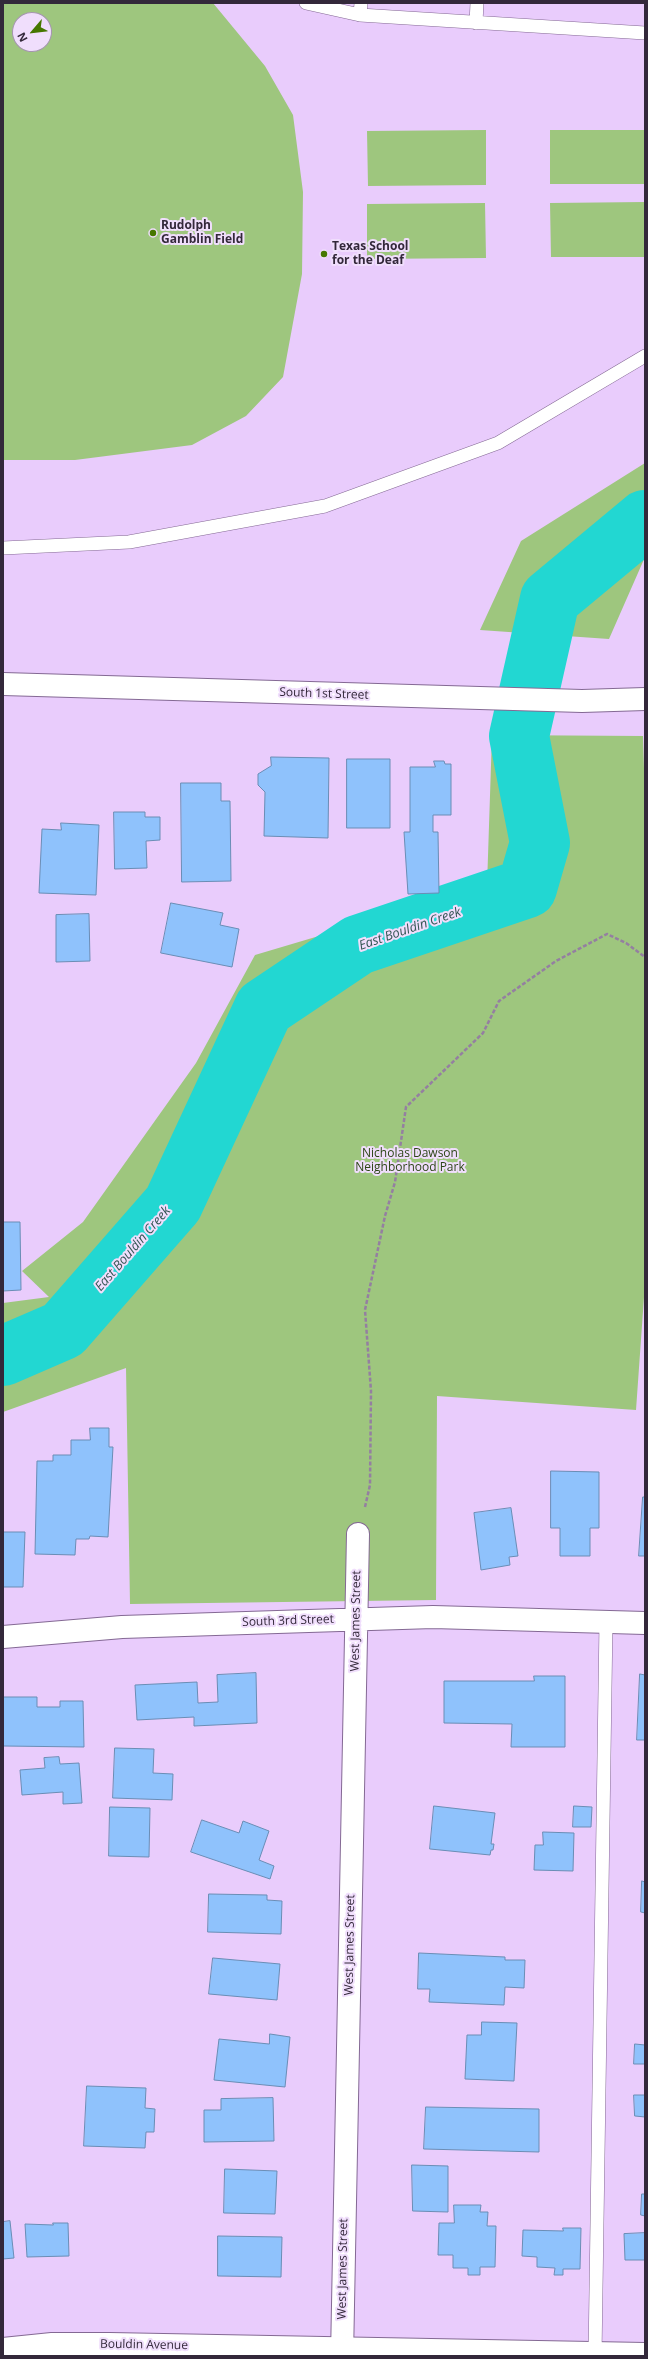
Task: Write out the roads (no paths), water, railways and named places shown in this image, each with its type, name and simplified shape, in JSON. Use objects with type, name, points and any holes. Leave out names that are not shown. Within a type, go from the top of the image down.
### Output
[{"type":"street","name":"South 1st Street","points":[[3,684],[582,701],[645,699]]},
{"type":"street","name":"West James Street","points":[[342,2352],[358,1534]]},
{"type":"street","name":"South 3rd Street","points":[[3,1637],[122,1627],[433,1617],[645,1624]]},
{"type":"street","name":"Bouldin Avenue","points":[[3,2349],[52,2344],[110,2344],[342,2352],[645,2354]]},
{"type":"lane","points":[[306,3],[476,23],[645,32]]},
{"type":"lane","points":[[476,23],[477,3]]},
{"type":"lane","points":[[3,548],[129,542],[325,506],[498,443],[645,356]]},
{"type":"lane","points":[[595,2354],[606,1622]]},
{"type":"waterway","name":"East Bouldin Creek","points":[[3,1356],[63,1330],[173,1204],[264,1008],[358,945],[527,888],[540,843],[519,736],[550,599],[645,520]]},
{"type":"place","name":"Rudolph Gamblin Field","points":[[153,233]]},
{"type":"place","name":"Texas School for the Deaf","points":[[324,254]]},
{"type":"park label","name":"Nicholas Dawson Neighborhood Park","points":[[410,1161]]}]
